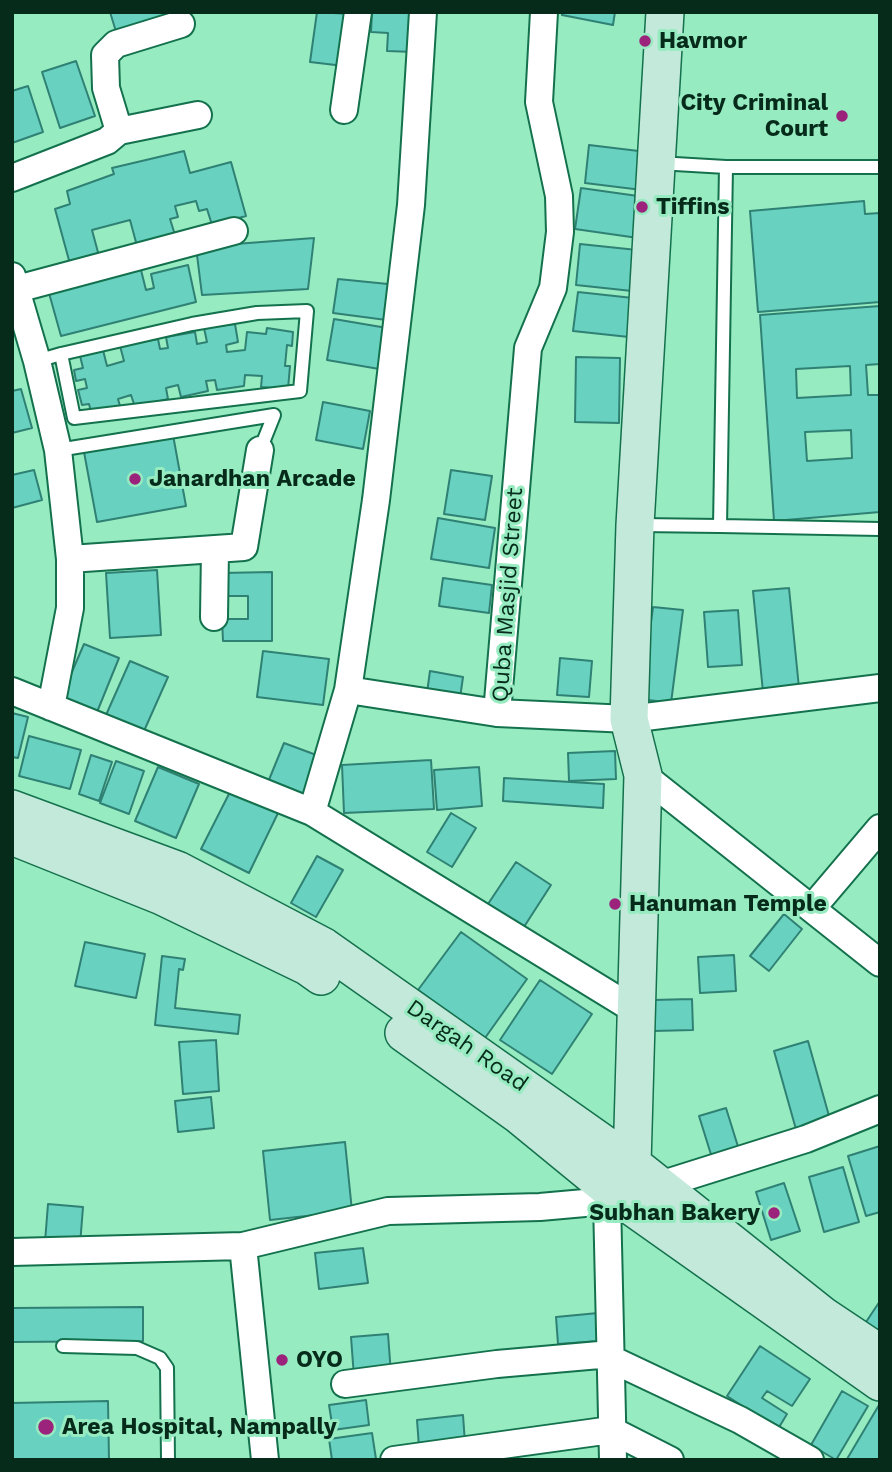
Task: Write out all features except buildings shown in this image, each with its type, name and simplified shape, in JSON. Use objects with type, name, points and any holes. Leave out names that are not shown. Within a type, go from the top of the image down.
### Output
[{"type":"main road","points":[[627,1188],[638,1012],[643,775],[629,719],[635,525],[665,12]]},
{"type":"main road","name":"Dargah Road","points":[[12,809],[177,870],[324,947],[627,1188],[880,1382]]},
{"type":"main road","name":"Dargah Road","points":[[12,836],[162,896],[307,966],[519,1115],[880,1354]]},
{"type":"street","points":[[344,110],[358,12]]},
{"type":"street","points":[[312,812],[348,690],[376,500],[411,205],[423,12]]},
{"type":"street","name":"Quba Masjid Street","points":[[544,12],[539,102],[559,196],[560,232],[553,288],[528,348],[497,713],[629,719],[880,688]]},
{"type":"street","points":[[119,131],[106,88],[105,55],[116,44],[181,24]]},
{"type":"street","points":[[12,178],[107,141],[119,131],[198,115]]},
{"type":"street","points":[[51,707],[70,608],[70,559],[49,358],[13,280],[234,231]]},
{"type":"street","points":[[70,559],[244,547],[260,450]]},
{"type":"street","points":[[214,617],[215,551]]},
{"type":"street","points":[[348,690],[497,713]]},
{"type":"street","points":[[12,691],[312,812],[638,1012]]},
{"type":"street","points":[[643,775],[813,907],[880,963]]},
{"type":"street","points":[[813,907],[880,828]]},
{"type":"street","points":[[12,1252],[243,1246],[388,1211],[540,1207],[627,1188],[806,1139],[880,1109]]},
{"type":"street","points":[[613,1460],[611,1356],[627,1188]]},
{"type":"street","points":[[243,1246],[265,1460]]},
{"type":"street","points":[[345,1384],[497,1364],[611,1356],[740,1420],[810,1460]]},
{"type":"street","points":[[394,1460],[611,1430],[670,1460]]},
{"type":"lane","points":[[657,163],[726,167],[880,167]]},
{"type":"lane","points":[[720,526],[726,167]]},
{"type":"lane","points":[[307,311],[300,391],[74,418],[49,358],[192,324],[257,313],[307,311]]},
{"type":"lane","points":[[58,450],[274,415],[260,450]]},
{"type":"lane","points":[[635,525],[880,528]]},
{"type":"lane","points":[[63,1346],[137,1348],[160,1358],[167,1368],[168,1460]]},
{"type":"place","name":"Havmor","points":[[645,41]]},
{"type":"place","name":"City Criminal Court","points":[[842,116]]},
{"type":"place","name":"Tiffins","points":[[642,207]]},
{"type":"place","name":"Janardhan Arcade","points":[[135,479]]},
{"type":"place","name":"Hanuman Temple","points":[[615,904]]},
{"type":"place","name":"Subhan Bakery","points":[[774,1213]]},
{"type":"place","name":"OYO","points":[[282,1360]]},
{"type":"place","name":"Area Hospital, Nampally","points":[[46,1427]]}]
